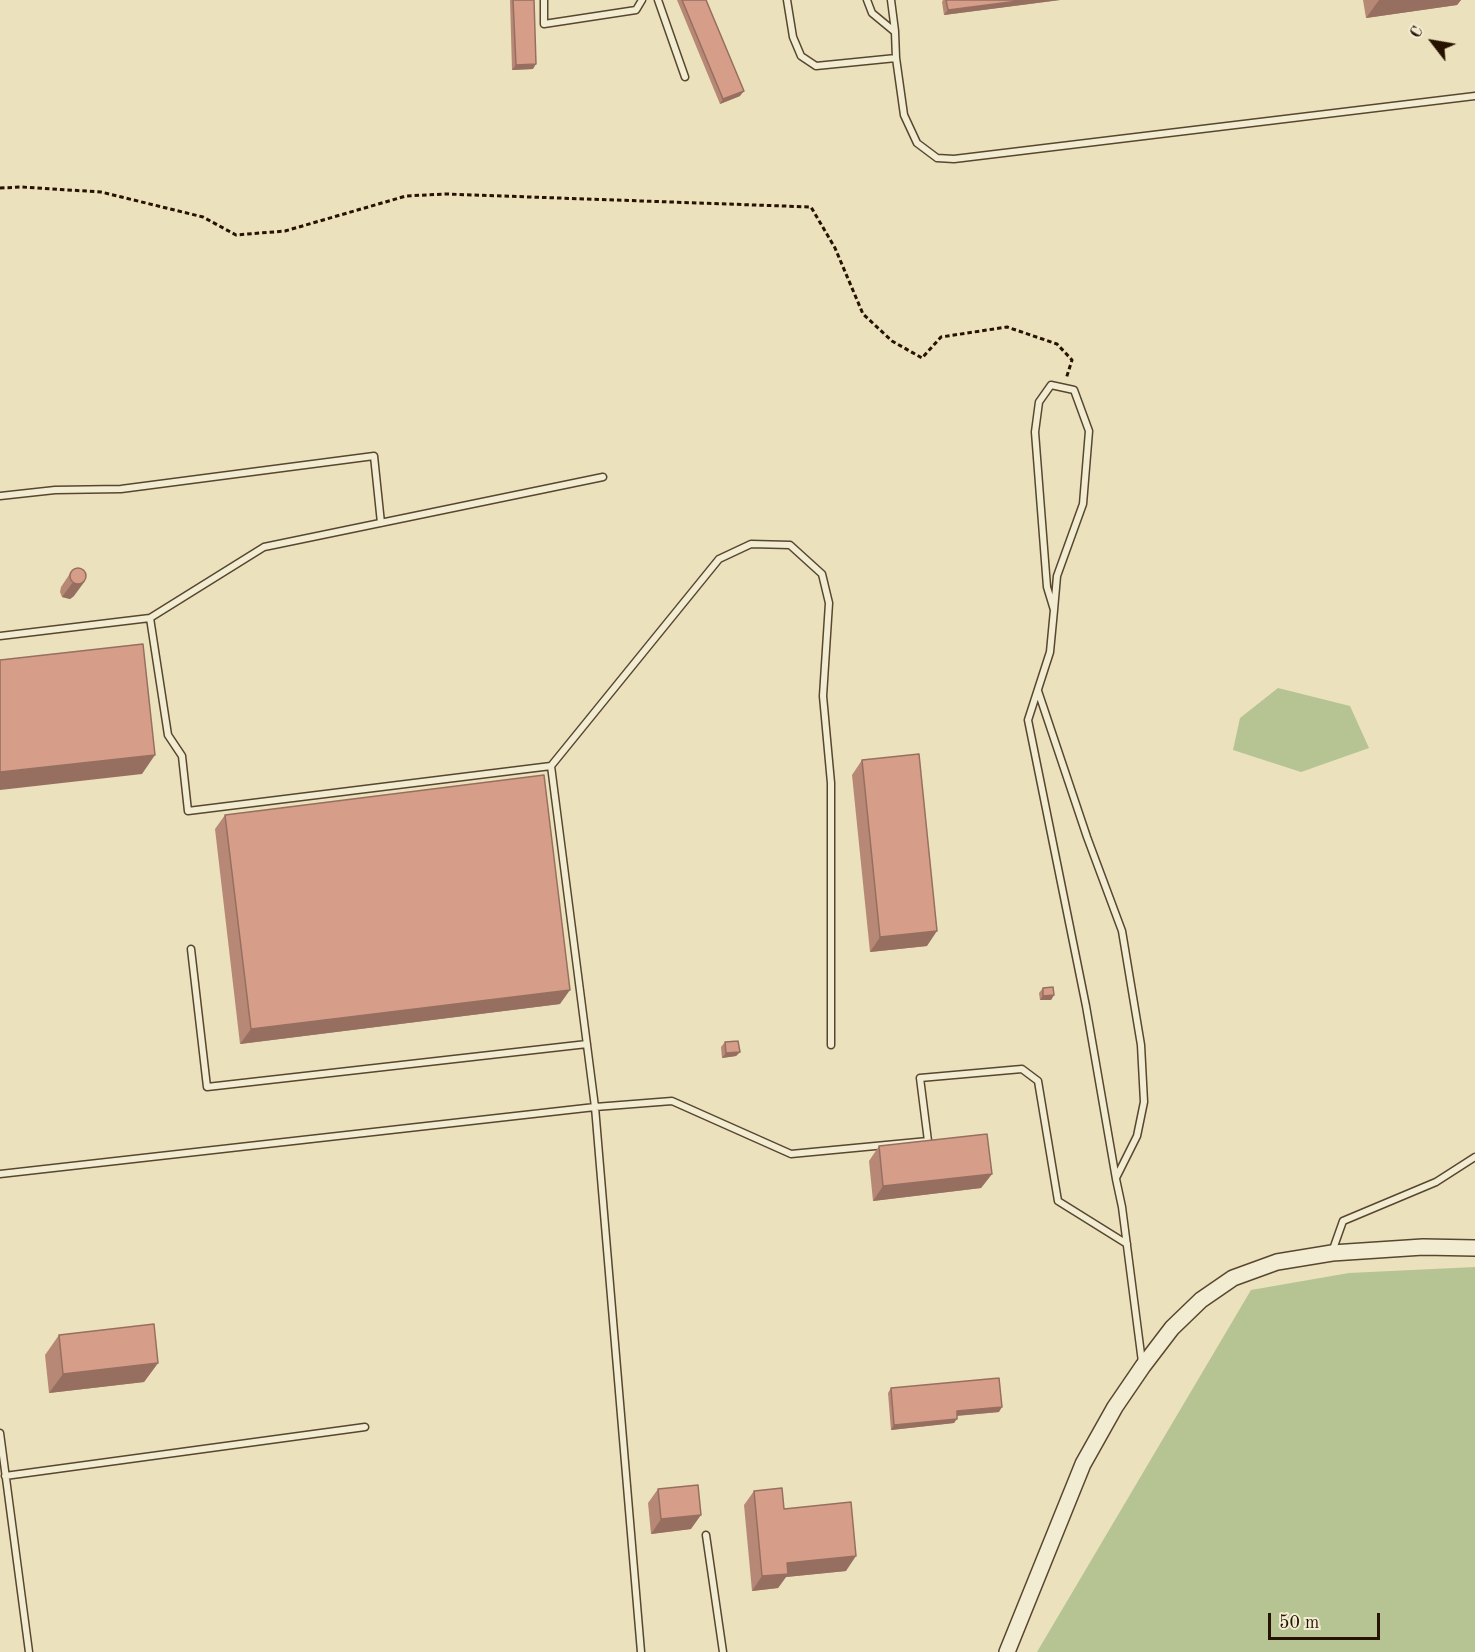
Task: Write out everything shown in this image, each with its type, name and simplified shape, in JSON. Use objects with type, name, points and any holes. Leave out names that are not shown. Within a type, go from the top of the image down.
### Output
[{"type":"street","points":[[1007,1652],[1083,1464],[1115,1407],[1143,1366],[1172,1328],[1201,1300],[1233,1278],[1277,1262],[1332,1253],[1423,1247],[1475,1248]]},
{"type":"lane","points":[[544,0],[544,24],[636,10],[642,0]]},
{"type":"lane","points":[[658,0],[685,77]]},
{"type":"lane","points":[[787,0],[793,37],[801,57],[816,66],[896,58]]},
{"type":"lane","points":[[867,0],[872,12],[895,32]]},
{"type":"lane","points":[[891,0],[904,115],[917,143],[937,158],[954,159],[1475,96]]},
{"type":"lane","points":[[1054,610],[1047,587],[1035,432],[1039,402],[1051,385],[1074,390],[1089,431],[1083,504],[1057,576],[1054,610],[1050,652],[1028,720],[1086,1006],[1122,1207],[1143,1366]]},
{"type":"lane","points":[[0,495],[55,490],[121,489],[374,456],[381,523]]},
{"type":"lane","points":[[0,636],[150,618],[264,547],[603,477]]},
{"type":"lane","points":[[150,618],[168,735],[182,756],[188,811],[551,766],[719,559],[751,544],[790,545],[822,574],[829,603],[823,696],[831,783],[831,1045]]},
{"type":"lane","points":[[1038,690],[1086,837],[1122,931],[1141,1045],[1144,1102],[1137,1136],[1116,1179]]},
{"type":"lane","points":[[551,766],[595,1107],[641,1652]]},
{"type":"lane","points":[[191,949],[207,1087],[586,1044]]},
{"type":"lane","points":[[0,1174],[595,1107],[672,1101],[791,1154],[928,1141],[920,1078],[1022,1069],[1038,1081],[1058,1201],[1127,1244]]},
{"type":"lane","points":[[1332,1253],[1343,1221],[1436,1182],[1475,1157]]},
{"type":"lane","points":[[0,1486],[5,1478],[365,1427]]},
{"type":"lane","points":[[0,1433],[29,1652]]},
{"type":"lane","points":[[706,1535],[723,1652]]},
{"type":"path","points":[[0,188],[21,187],[101,192],[203,217],[236,235],[285,231],[406,196],[446,194],[811,207],[835,248],[863,314],[892,342],[922,358],[941,337],[1007,327],[1057,344],[1072,360],[1063,387]]},
{"type":"green space","points":[[1278,688],[1350,706],[1369,748],[1301,772],[1233,750],[1240,718]]},
{"type":"green space","points":[[1475,1267],[1475,1652],[1037,1652],[1251,1290],[1349,1273]]},
{"type":"building","points":[[513,0],[534,0],[536,64],[516,65]]},
{"type":"building","points":[[682,0],[706,0],[744,91],[723,99]]},
{"type":"building","points":[[946,0],[1026,0],[948,10]]},
{"type":"building","points":[[78,568],[86,576],[78,584],[70,576]]},
{"type":"building","points":[[143,644],[155,755],[0,772],[0,660]]},
{"type":"building","points":[[919,754],[937,931],[880,937],[862,760]]},
{"type":"building","points":[[544,775],[570,990],[251,1029],[225,815]]},
{"type":"building","points":[[1053,987],[1054,995],[1043,996],[1043,988]]},
{"type":"building","points":[[738,1041],[740,1052],[726,1053],[725,1042]]},
{"type":"building","points":[[987,1134],[992,1174],[883,1186],[879,1146]]},
{"type":"building","points":[[154,1324],[158,1363],[63,1374],[59,1335]]},
{"type":"building","points":[[999,1378],[1002,1407],[957,1411],[957,1419],[894,1425],[891,1388]]},
{"type":"building","points":[[698,1485],[701,1515],[661,1519],[658,1489]]},
{"type":"building","points":[[782,1488],[784,1509],[851,1502],[856,1556],[787,1563],[788,1574],[762,1576],[754,1491]]}]
